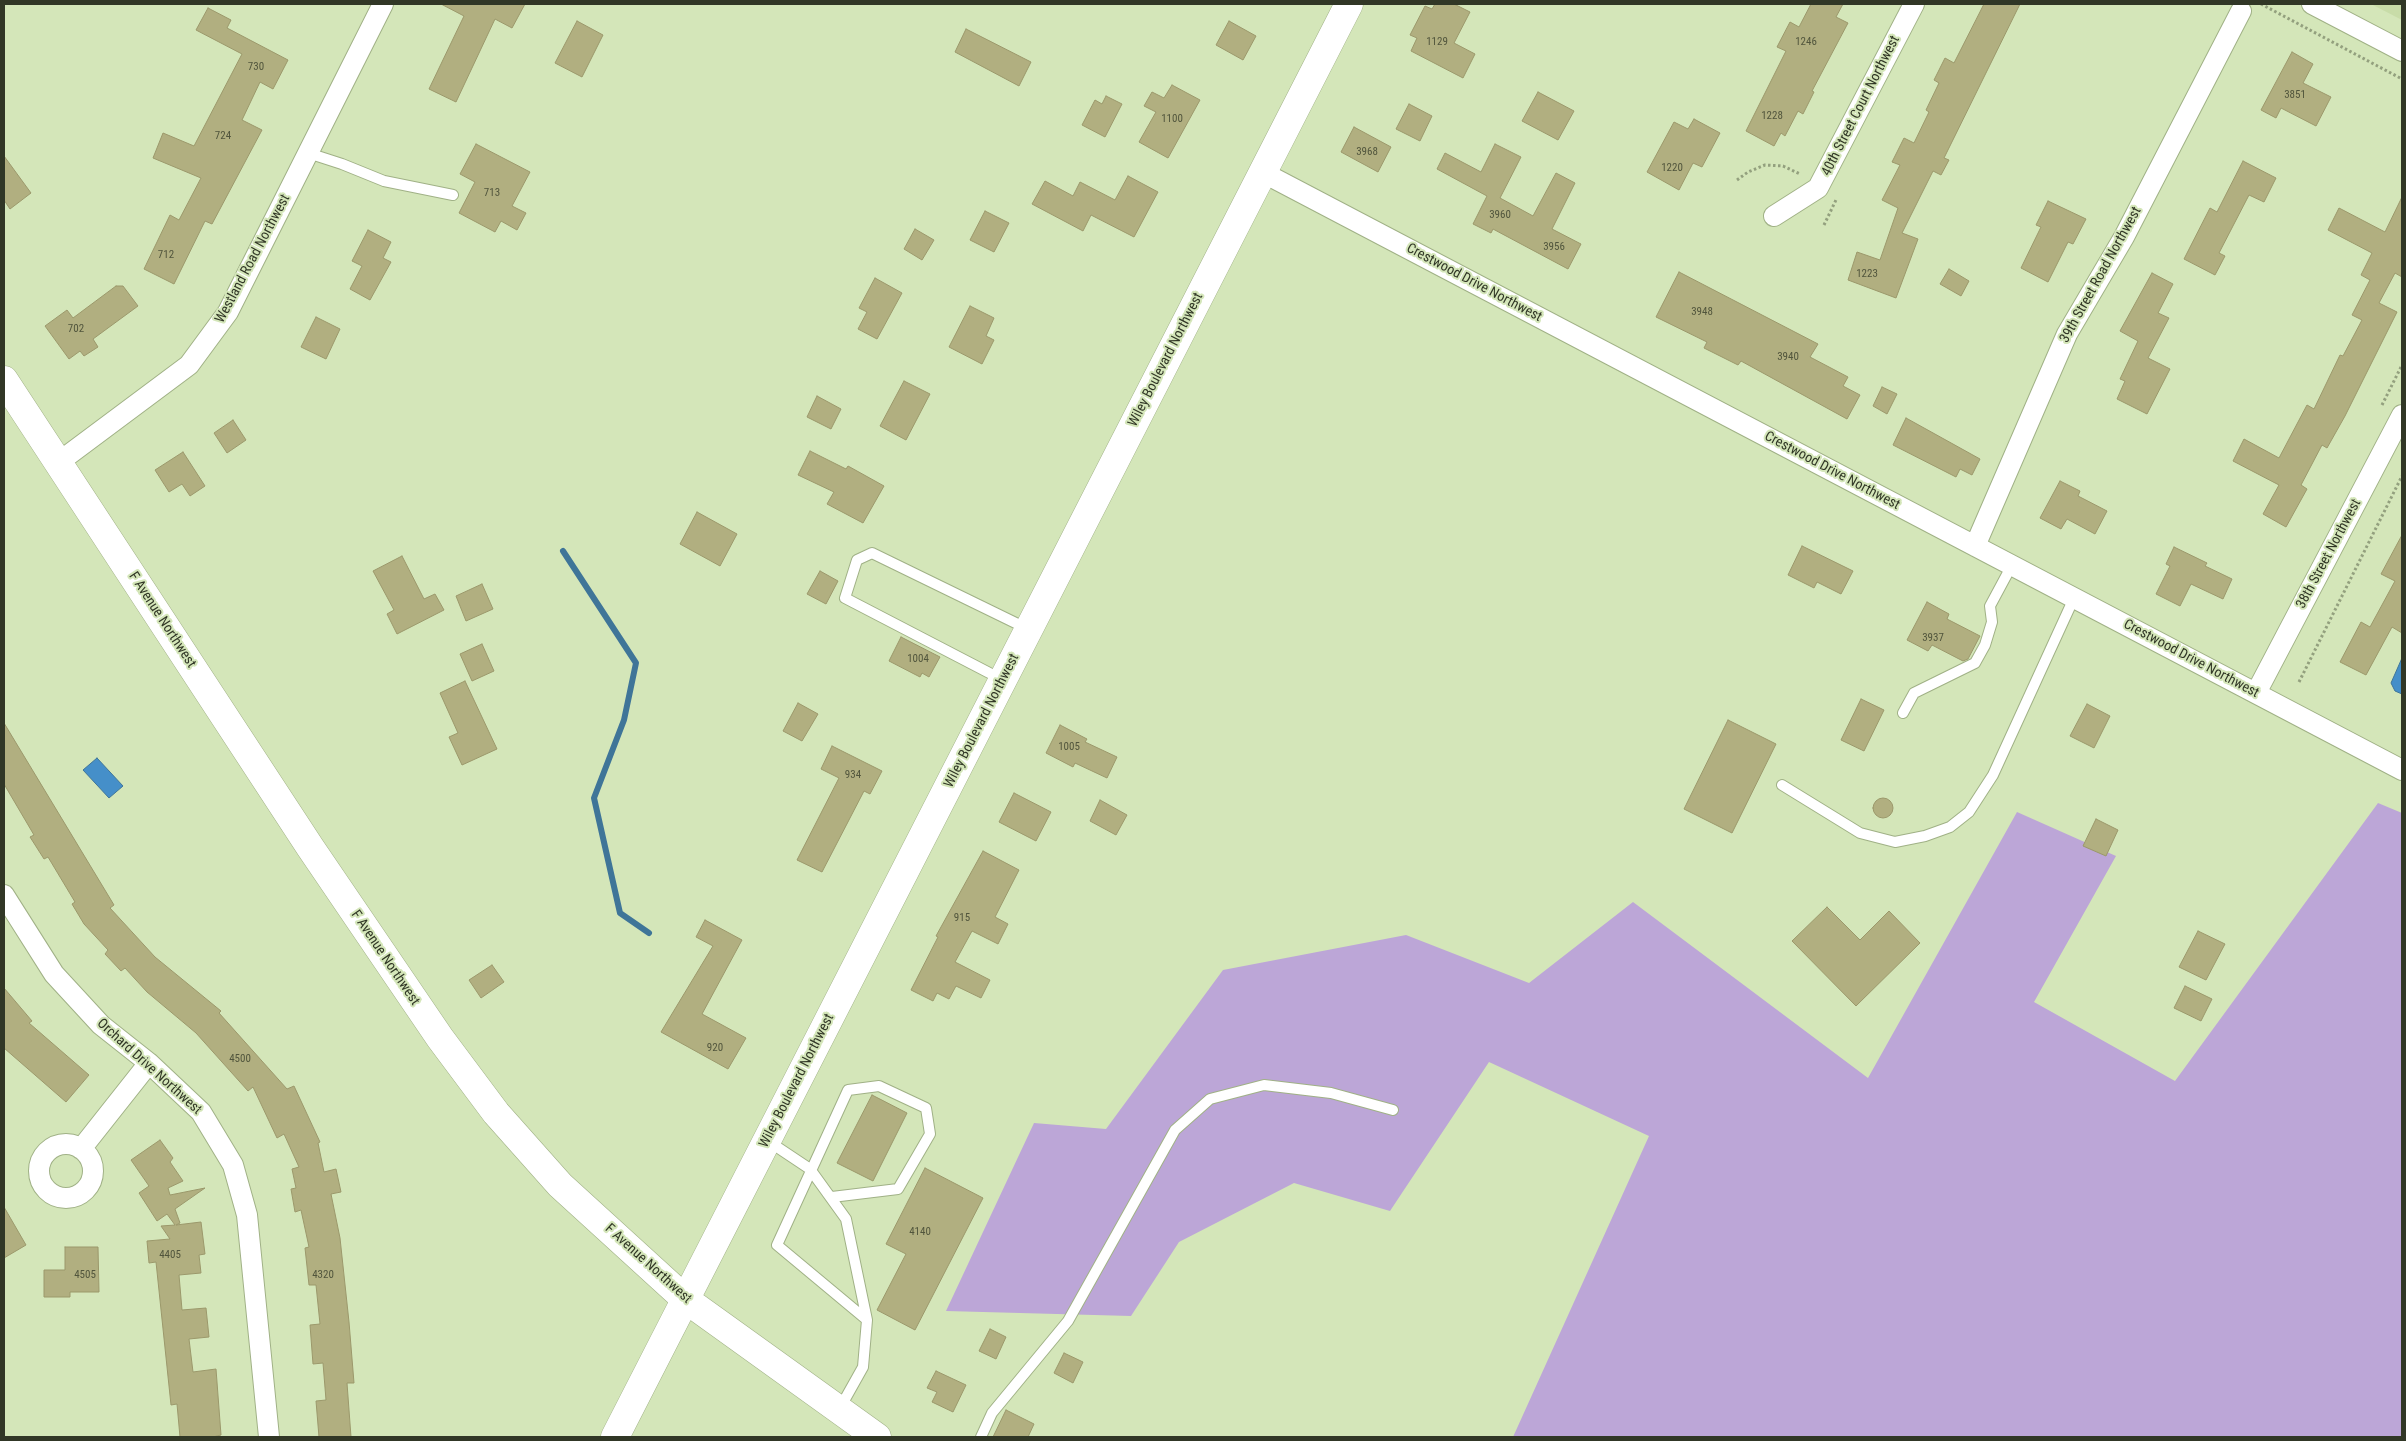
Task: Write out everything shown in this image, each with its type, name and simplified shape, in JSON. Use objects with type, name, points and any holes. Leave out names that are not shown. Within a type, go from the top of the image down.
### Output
[{"type":"street","name":"Westland Road Northwest","points":[[59,462],[189,365],[228,312],[383,4]]},
{"type":"street","name":"Wiley Boulevard Northwest","points":[[615,1437],[1349,4]]},
{"type":"street","name":"40th Street Court Northwest","points":[[1774,216],[1818,188],[1914,4]]},
{"type":"street","points":[[2312,4],[2402,51]]},
{"type":"street","name":"39th Street Road Northwest","points":[[1975,546],[2067,334],[2124,236],[2241,11]]},
{"type":"street","name":"Crestwood Drive Northwest","points":[[1262,172],[2402,770]]},
{"type":"street","name":"F Avenue Northwest","points":[[4,380],[310,847],[451,1053],[496,1113],[560,1185],[685,1299],[877,1437]]},
{"type":"street","name":"38th Street Northwest","points":[[2256,693],[2402,415]]},
{"type":"street","name":"Orchard Drive Northwest","points":[[4,895],[54,974],[101,1025],[149,1063],[201,1112],[233,1165],[247,1216],[269,1437]]},
{"type":"street","points":[[80,1149],[149,1063]]},
{"type":"lane","points":[[308,153],[342,164],[384,182],[453,195]]},
{"type":"lane","points":[[1003,680],[845,598],[857,560],[872,553],[1028,629]]},
{"type":"lane","points":[[1903,713],[1914,693],[1975,663],[1985,645],[1992,622],[1990,606],[2012,565]]},
{"type":"lane","points":[[1782,785],[1860,834],[1895,842],[1925,836],[1950,827],[1970,812],[1993,775],[2074,598]]},
{"type":"lane","points":[[981,1437],[992,1413],[1068,1321],[1175,1130],[1210,1099],[1264,1085],[1331,1093],[1393,1110]]},
{"type":"lane","points":[[832,1197],[898,1189],[930,1134],[926,1108],[879,1086],[848,1090],[810,1169],[777,1245],[866,1320]]},
{"type":"lane","points":[[767,1140],[810,1169],[846,1219],[866,1320],[863,1367],[838,1410]]},
{"type":"path","points":[[2260,4],[2402,79]]},
{"type":"path","points":[[1737,180],[1748,172],[1765,166],[1783,166],[1803,176]]},
{"type":"path","points":[[2299,682],[2402,476]]},
{"type":"shaded area","points":[[2371,4],[2402,4],[2402,20]]},
{"type":"shaded area","points":[[2378,803],[2402,813],[2402,1437],[1513,1437],[1649,1136],[1489,1062],[1390,1211],[1294,1183],[1179,1242],[1131,1316],[946,1311],[1034,1123],[1106,1129],[1223,970],[1406,935],[1529,983],[1633,902],[1868,1078],[2017,812],[2116,856],[2034,1002],[2175,1081]]},
{"type":"water","points":[[2402,658],[2402,694],[2395,691],[2391,683]]},
{"type":"water","points":[[97,758],[123,786],[109,798],[83,770]]},
{"type":"building","points":[[441,4],[525,4],[512,28],[495,19],[456,102],[429,89],[464,16]]},
{"type":"building","points":[[1435,4],[1454,4],[1470,12],[1454,43],[1475,54],[1463,78],[1411,51],[1417,38],[1410,35],[1425,6],[1432,9]]},
{"type":"building","points":[[1811,4],[1843,4],[1836,17],[1848,23],[1812,91],[1814,92],[1803,114],[1798,111],[1785,136],[1781,133],[1774,146],[1746,131],[1786,51],[1777,47],[1790,22],[1799,27]]},
{"type":"building","points":[[1984,4],[2020,4],[1944,158],[1949,160],[1941,175],[1933,171],[1902,233],[1918,239],[1896,298],[1848,280],[1857,252],[1880,260],[1898,208],[1882,200],[1900,165],[1892,162],[1904,138],[1914,143],[1929,112],[1926,110],[1939,83],[1934,80],[1945,58],[1954,63]]},
{"type":"building","points":[[208,8],[231,20],[227,28],[288,60],[273,89],[260,82],[242,120],[262,130],[212,224],[205,221],[174,284],[144,269],[170,215],[179,220],[201,178],[153,158],[163,133],[194,146],[242,54],[196,30]]},
{"type":"building","points":[[577,21],[603,35],[582,77],[555,63]]},
{"type":"building","points":[[1229,21],[1256,36],[1243,60],[1216,45]]},
{"type":"building","points":[[966,29],[1031,62],[1019,86],[955,52]]},
{"type":"building","points":[[2292,52],[2313,64],[2303,83],[2331,97],[2316,126],[2281,108],[2276,118],[2261,110]]},
{"type":"building","points":[[1172,85],[1200,100],[1168,158],[1139,142],[1156,112],[1144,106],[1152,92],[1164,98]]},
{"type":"building","points":[[1538,92],[1574,111],[1558,140],[1522,121]]},
{"type":"building","points":[[1106,96],[1122,104],[1105,137],[1082,125],[1095,100],[1102,104]]},
{"type":"building","points":[[1409,104],[1432,116],[1420,141],[1396,129]]},
{"type":"building","points":[[1694,119],[1720,133],[1702,167],[1693,163],[1679,190],[1647,172],[1674,122],[1688,129]]},
{"type":"building","points":[[1354,127],[1391,147],[1378,172],[1341,152]]},
{"type":"building","points":[[476,144],[530,172],[512,206],[526,213],[517,230],[501,221],[495,232],[459,213],[475,182],[460,174]]},
{"type":"building","points":[[1495,144],[1521,157],[1500,198],[1533,216],[1556,173],[1575,183],[1552,229],[1581,244],[1568,269],[1493,229],[1491,233],[1473,224],[1487,196],[1437,169],[1445,153],[1481,172]]},
{"type":"building","points":[[4,156],[31,193],[10,209],[4,200]]},
{"type":"building","points":[[2243,161],[2276,178],[2264,202],[2249,195],[2219,253],[2225,256],[2215,275],[2184,259],[2210,208],[2217,212]]},
{"type":"building","points":[[1128,176],[1158,192],[1134,237],[1091,215],[1083,231],[1032,204],[1045,181],[1073,196],[1080,182],[1115,200]]},
{"type":"building","points":[[2402,197],[2402,277],[2395,273],[2379,303],[2397,312],[2345,416],[2327,448],[2322,445],[2301,485],[2307,489],[2286,527],[2263,514],[2279,485],[2233,461],[2244,439],[2279,458],[2307,405],[2314,409],[2340,355],[2343,356],[2362,320],[2352,315],[2370,280],[2361,275],[2372,253],[2328,230],[2339,208],[2385,232]]},
{"type":"building","points":[[2048,201],[2086,219],[2073,244],[2068,242],[2048,282],[2021,268],[2041,227],[2036,225]]},
{"type":"building","points":[[985,211],[1009,223],[994,252],[970,240]]},
{"type":"building","points":[[915,229],[934,240],[922,260],[904,249]]},
{"type":"building","points":[[368,230],[391,242],[383,258],[391,262],[370,300],[350,289],[362,266],[352,261]]},
{"type":"building","points":[[1949,269],[1969,281],[1961,296],[1940,284]]},
{"type":"building","points":[[1679,272],[1818,344],[1810,357],[1848,377],[1843,386],[1860,395],[1847,419],[1741,361],[1738,365],[1704,348],[1707,342],[1656,317]]},
{"type":"building","points":[[2152,273],[2173,284],[2158,313],[2169,318],[2148,358],[2170,369],[2147,414],[2117,399],[2125,381],[2120,379],[2138,341],[2120,331]]},
{"type":"building","points":[[875,278],[902,293],[877,339],[858,329],[867,312],[859,308]]},
{"type":"building","points":[[116,286],[123,286],[138,306],[93,339],[98,347],[84,356],[80,351],[69,359],[45,326],[67,310],[73,318]]},
{"type":"building","points":[[970,306],[994,318],[986,336],[994,340],[982,364],[949,347]]},
{"type":"building","points":[[316,317],[340,329],[326,359],[301,347]]},
{"type":"building","points":[[904,381],[930,394],[906,440],[880,426]]},
{"type":"building","points":[[1882,387],[1897,394],[1887,414],[1873,406]]},
{"type":"building","points":[[817,396],[841,409],[831,429],[807,417]]},
{"type":"building","points":[[1906,418],[1980,459],[1972,475],[1960,469],[1956,477],[1893,445]]},
{"type":"building","points":[[233,420],[246,440],[227,453],[214,433]]},
{"type":"building","points":[[810,451],[846,469],[848,466],[884,486],[863,523],[827,504],[834,492],[798,475]]},
{"type":"building","points":[[183,452],[205,486],[190,496],[182,484],[169,492],[155,470]]},
{"type":"building","points":[[2060,481],[2080,491],[2078,496],[2107,511],[2095,534],[2067,519],[2061,529],[2040,518]]},
{"type":"building","points":[[697,512],[737,534],[720,566],[680,544]]},
{"type":"building","points":[[2402,535],[2402,633],[2392,627],[2366,675],[2340,662],[2361,622],[2370,627],[2395,581],[2381,574]]},
{"type":"building","points":[[1802,546],[1853,571],[1841,594],[1817,582],[1814,588],[1788,575]]},
{"type":"building","points":[[2174,547],[2207,563],[2205,566],[2232,579],[2223,599],[2191,584],[2180,606],[2156,594],[2170,566],[2166,564]]},
{"type":"building","points":[[402,556],[424,599],[435,594],[444,610],[397,634],[387,614],[394,610],[373,571]]},
{"type":"building","points":[[820,571],[838,581],[826,604],[807,594]]},
{"type":"building","points":[[482,584],[493,609],[466,621],[456,596]]},
{"type":"building","points":[[1927,602],[1949,614],[1947,619],[1980,636],[1968,659],[1963,661],[1932,645],[1928,651],[1907,640]]},
{"type":"building","points":[[901,637],[940,657],[929,677],[922,673],[920,677],[889,661]]},
{"type":"building","points":[[482,644],[494,671],[472,681],[460,654]]},
{"type":"building","points":[[465,681],[497,749],[462,765],[449,737],[458,733],[440,693]]},
{"type":"building","points":[[1861,699],[1884,710],[1864,751],[1841,740]]},
{"type":"building","points":[[798,703],[818,714],[802,741],[783,731]]},
{"type":"building","points":[[2087,704],[2110,716],[2094,748],[2070,736]]},
{"type":"building","points":[[1728,720],[1776,744],[1732,833],[1684,809]]},
{"type":"building","points":[[4,723],[114,905],[110,908],[155,957],[221,1011],[219,1013],[287,1089],[294,1086],[320,1142],[318,1143],[324,1172],[336,1169],[341,1192],[331,1194],[340,1238],[349,1322],[354,1383],[347,1383],[351,1437],[319,1437],[316,1401],[326,1400],[323,1363],[313,1364],[310,1325],[320,1324],[316,1285],[309,1285],[305,1248],[309,1247],[301,1210],[295,1212],[291,1189],[296,1188],[292,1169],[299,1167],[284,1134],[277,1138],[253,1087],[248,1091],[196,1033],[147,992],[125,968],[121,971],[105,954],[108,950],[84,924],[72,904],[75,902],[48,857],[44,859],[30,837],[34,835],[4,784]]},
{"type":"building","points":[[1060,725],[1087,739],[1085,742],[1117,757],[1107,778],[1075,763],[1073,767],[1046,753]]},
{"type":"building","points":[[832,746],[882,771],[870,794],[864,791],[822,872],[797,860],[839,778],[821,769]]},
{"type":"building","points":[[1014,793],[1051,812],[1036,841],[999,822]]},
{"type":"building","points":[[1879,798],[1887,798],[1893,804],[1893,812],[1887,818],[1879,818],[1873,812],[1873,804]]},
{"type":"building","points":[[1100,800],[1127,815],[1116,835],[1090,821]]},
{"type":"building","points":[[2096,819],[2118,830],[2106,856],[2083,846]]},
{"type":"building","points":[[983,851],[1019,870],[995,917],[1008,924],[998,944],[972,931],[955,962],[990,980],[981,998],[956,986],[949,999],[937,993],[933,1001],[911,990],[938,937],[936,936]]},
{"type":"building","points":[[1827,907],[1860,940],[1889,911],[1920,943],[1856,1006],[1792,941]]},
{"type":"building","points":[[705,920],[742,940],[702,1014],[746,1038],[728,1069],[661,1032],[713,946],[696,937]]},
{"type":"building","points":[[2198,931],[2225,944],[2206,980],[2179,967]]},
{"type":"building","points":[[492,965],[504,982],[481,998],[469,980]]},
{"type":"building","points":[[2185,986],[2212,999],[2201,1021],[2174,1008]]},
{"type":"building","points":[[4,988],[32,1021],[29,1023],[89,1075],[66,1102],[4,1048]]},
{"type":"building","points":[[872,1095],[907,1113],[873,1181],[837,1163]]},
{"type":"building","points":[[160,1140],[173,1158],[170,1162],[183,1181],[168,1188],[170,1195],[205,1188],[175,1209],[180,1223],[176,1225],[201,1222],[205,1254],[199,1255],[201,1273],[179,1275],[182,1310],[206,1308],[209,1337],[189,1339],[193,1372],[216,1369],[221,1435],[213,1437],[180,1437],[177,1404],[171,1405],[156,1262],[149,1263],[147,1241],[170,1239],[161,1226],[175,1225],[167,1214],[157,1221],[139,1193],[149,1186],[131,1160]]},
{"type":"building","points":[[925,1168],[983,1198],[915,1330],[877,1310],[906,1254],[886,1244]]},
{"type":"building","points":[[4,1207],[26,1245],[4,1258]]},
{"type":"building","points":[[65,1247],[98,1247],[99,1292],[70,1292],[70,1297],[44,1297],[44,1270],[65,1270]]},
{"type":"building","points":[[990,1329],[1006,1337],[996,1359],[979,1351]]},
{"type":"building","points":[[1064,1353],[1083,1362],[1073,1383],[1054,1373]]},
{"type":"building","points":[[936,1371],[966,1385],[953,1412],[932,1402],[937,1392],[927,1388]]},
{"type":"building","points":[[1006,1410],[1034,1424],[1028,1437],[993,1437]]},
{"type":"waterway","points":[[563,551],[636,663],[624,720],[594,798],[620,913],[649,933]]}]
